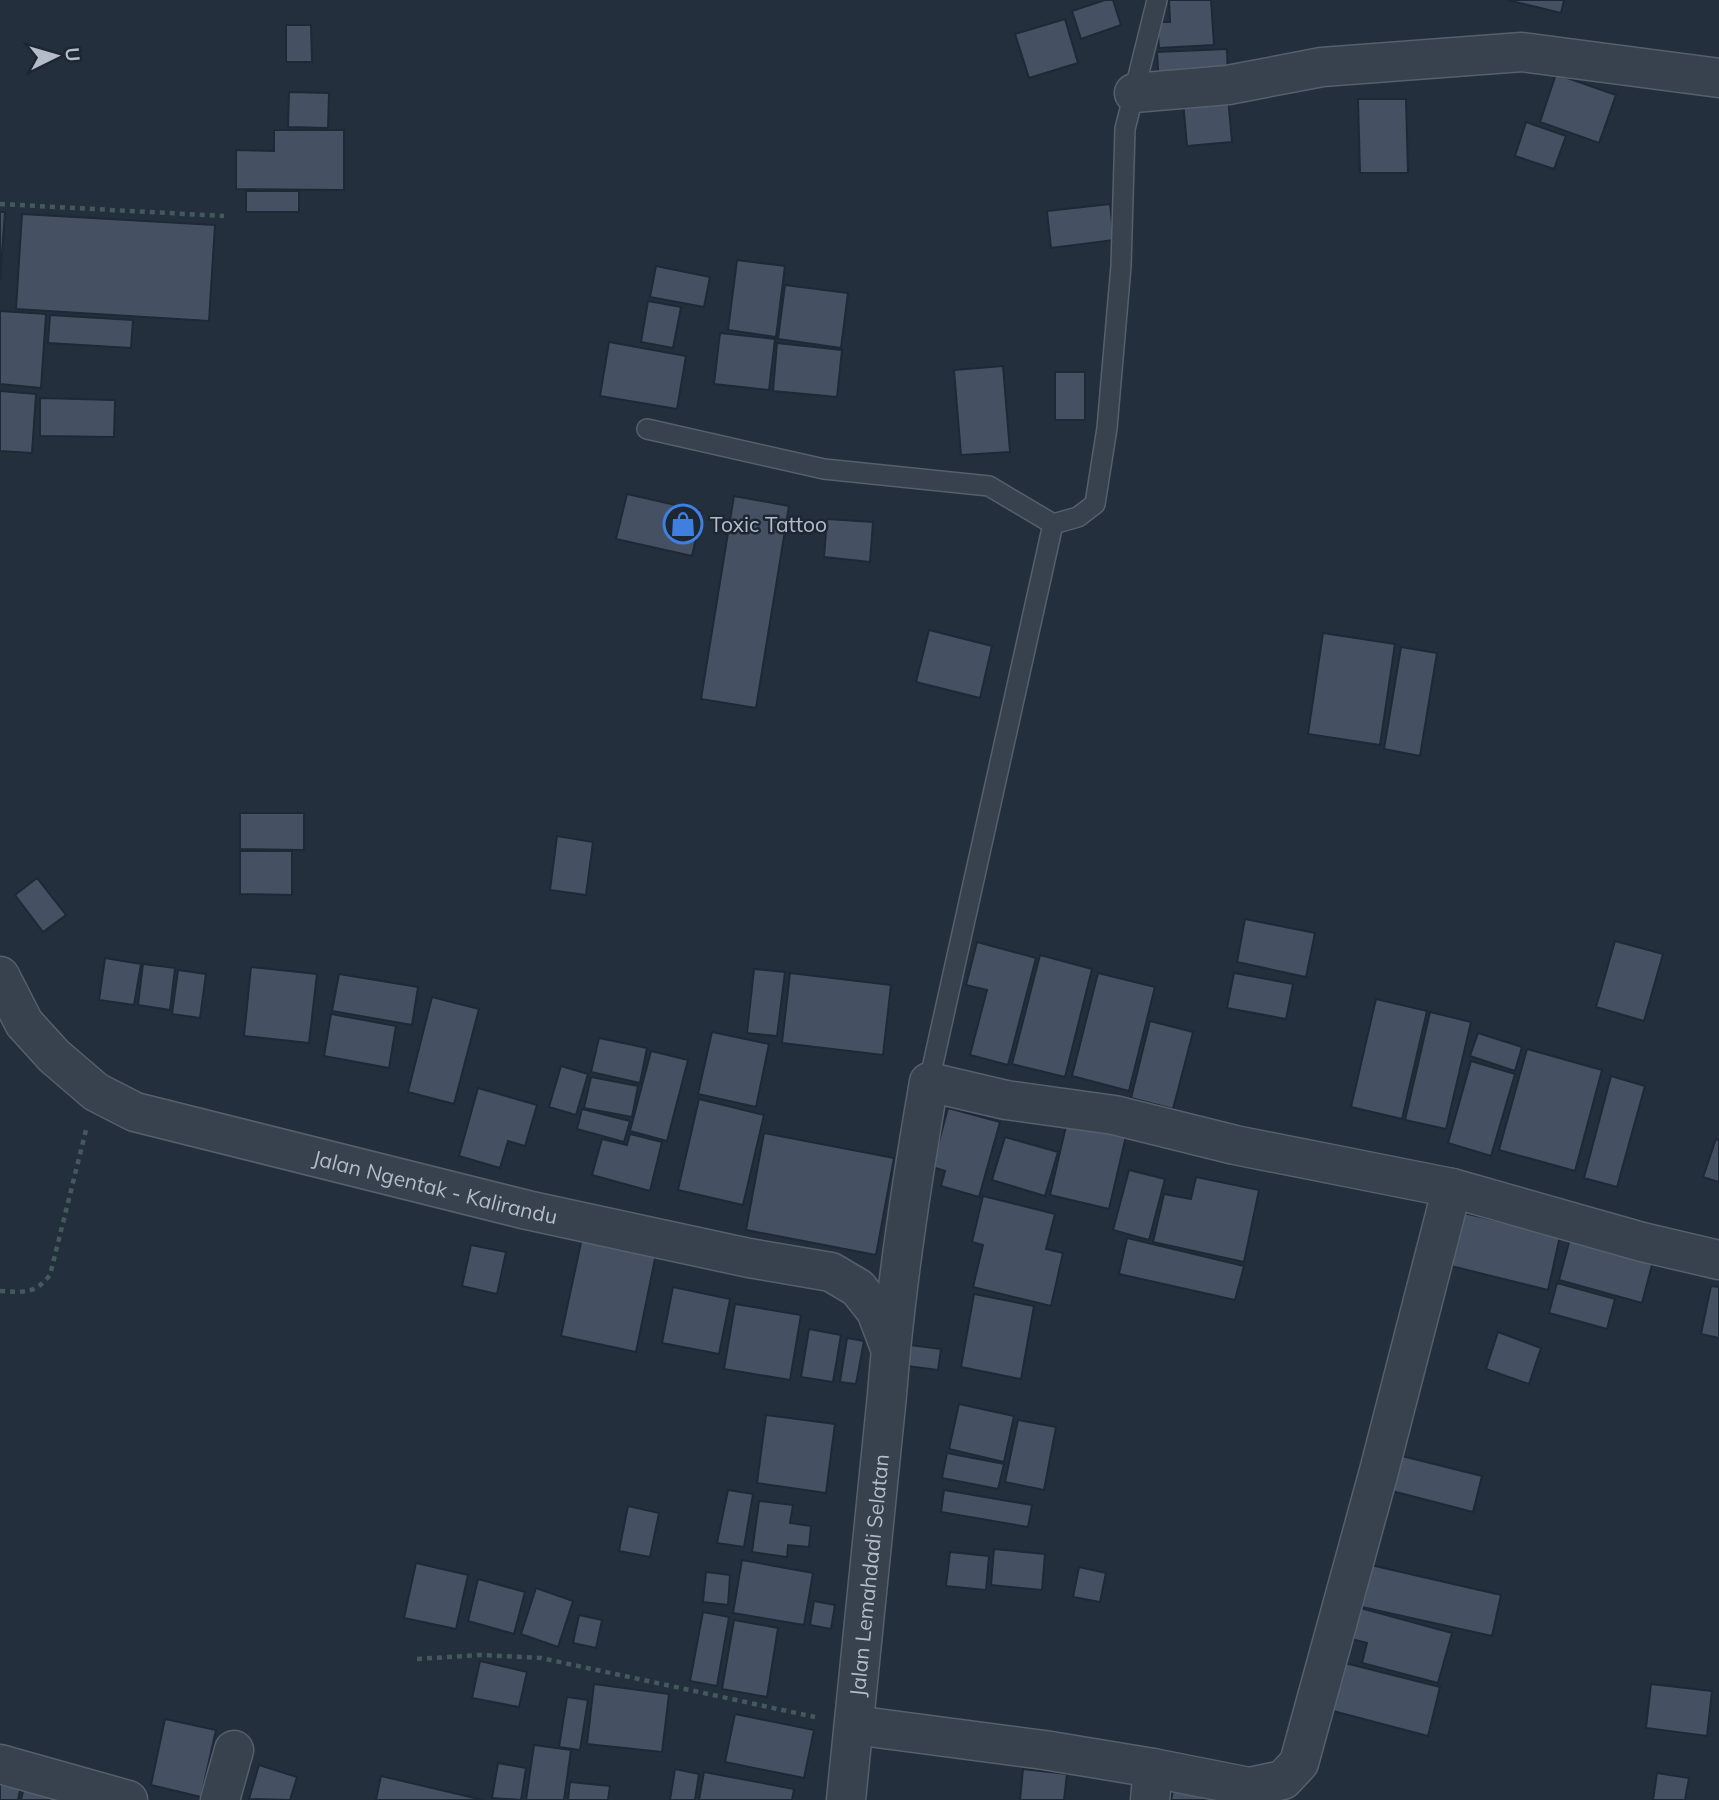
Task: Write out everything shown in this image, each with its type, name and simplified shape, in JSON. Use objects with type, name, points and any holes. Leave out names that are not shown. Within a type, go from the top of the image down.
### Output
[{"type":"street","points":[[1134,93],[1228,85],[1322,67],[1521,52],[1719,78]]},
{"type":"street","name":"Jalan Ngentak - Kalirandu","points":[[0,976],[24,1023],[54,1056],[96,1092],[135,1112],[527,1210],[749,1258],[831,1272],[858,1288],[876,1311],[891,1350]]},
{"type":"street","points":[[929,1083],[1006,1100],[1114,1115],[1235,1145],[1452,1188],[1642,1242],[1719,1260]]},
{"type":"street","name":"Jalan Lemahdadi Selatan","points":[[846,1800],[891,1350],[908,1204],[929,1083]]},
{"type":"street","points":[[853,1725],[1044,1750],[1152,1784],[1248,1787],[1283,1780],[1299,1763],[1452,1188]]},
{"type":"street","points":[[220,1800],[234,1750]]},
{"type":"street","points":[[0,1765],[128,1800]]},
{"type":"lane","points":[[647,429],[824,469],[989,486],[1053,524],[1078,517],[1095,504],[1107,428],[1121,266],[1125,129],[1157,0]]},
{"type":"lane","points":[[929,1083],[1053,524]]},
{"type":"path","points":[[0,204],[224,216]]},
{"type":"path","points":[[0,1291],[24,1292],[40,1287],[50,1275],[96,1092]]},
{"type":"path","points":[[417,1660],[480,1655],[541,1658],[853,1725]]},
{"type":"building","points":[[1113,0],[1121,25],[1081,39],[1072,11]]},
{"type":"building","points":[[1169,0],[1211,0],[1214,45],[1159,48],[1157,22],[1170,22]]},
{"type":"building","points":[[1507,0],[1564,0],[1561,13]]},
{"type":"building","points":[[1065,19],[1078,63],[1029,78],[1015,34]]},
{"type":"building","points":[[286,25],[311,25],[312,62],[286,62]]},
{"type":"building","points":[[1227,49],[1228,83],[1159,87],[1157,52]]},
{"type":"building","points":[[1556,74],[1616,95],[1599,143],[1540,122]]},
{"type":"building","points":[[1227,86],[1232,142],[1187,146],[1182,90]]},
{"type":"building","points":[[289,92],[329,93],[328,128],[288,127]]},
{"type":"building","points":[[1358,99],[1406,99],[1408,173],[1360,173]]},
{"type":"building","points":[[1526,122],[1566,136],[1554,169],[1515,156]]},
{"type":"building","points":[[274,130],[344,130],[344,190],[236,189],[236,150],[274,151]]},
{"type":"building","points":[[246,191],[299,191],[299,212],[246,212]]},
{"type":"building","points":[[1110,204],[1114,240],[1051,248],[1047,211]]},
{"type":"building","points":[[0,212],[5,212],[0,281]]},
{"type":"building","points":[[22,214],[215,225],[209,321],[16,309]]},
{"type":"building","points":[[737,260],[785,266],[776,337],[728,330]]},
{"type":"building","points":[[656,266],[710,277],[704,307],[650,297]]},
{"type":"building","points":[[785,285],[848,293],[841,348],[778,339]]},
{"type":"building","points":[[648,301],[681,307],[673,348],[641,342]]},
{"type":"building","points":[[0,311],[46,314],[41,388],[0,384]]},
{"type":"building","points":[[50,315],[133,320],[131,348],[48,343]]},
{"type":"building","points":[[720,333],[775,339],[769,390],[714,384]]},
{"type":"building","points":[[609,342],[686,356],[677,409],[600,396]]},
{"type":"building","points":[[777,343],[842,350],[837,397],[773,391]]},
{"type":"building","points":[[1003,366],[1010,452],[961,455],[954,370]]},
{"type":"building","points":[[1055,372],[1085,372],[1085,420],[1055,420]]},
{"type":"building","points":[[0,391],[36,394],[32,453],[0,451]]},
{"type":"building","points":[[40,398],[115,400],[114,437],[40,436]]},
{"type":"building","points":[[627,494],[702,511],[692,556],[616,539]]},
{"type":"building","points":[[734,496],[789,506],[756,708],[701,699]]},
{"type":"building","points":[[827,519],[873,522],[870,562],[824,557]]},
{"type":"building","points":[[929,630],[992,646],[980,698],[916,682]]},
{"type":"building","points":[[1323,633],[1395,644],[1380,745],[1308,734]]},
{"type":"building","points":[[1401,647],[1437,653],[1420,756],[1384,749]]},
{"type":"building","points":[[240,813],[304,813],[304,850],[240,849]]},
{"type":"building","points":[[557,836],[593,842],[586,895],[550,890]]},
{"type":"building","points":[[240,851],[292,851],[292,895],[240,894]]},
{"type":"building","points":[[37,878],[66,915],[43,932],[15,895]]},
{"type":"building","points":[[1245,919],[1315,933],[1306,977],[1237,962]]},
{"type":"building","points":[[1615,941],[1663,954],[1644,1021],[1596,1007]]},
{"type":"building","points":[[977,942],[1036,958],[1008,1065],[970,1055],[987,990],[966,985]]},
{"type":"building","points":[[1040,955],[1092,969],[1065,1077],[1012,1064]]},
{"type":"building","points":[[105,958],[141,964],[134,1005],[99,1000]]},
{"type":"building","points":[[143,964],[175,968],[170,1010],[138,1005]]},
{"type":"building","points":[[251,967],[317,974],[309,1043],[244,1036]]},
{"type":"building","points":[[754,969],[785,972],[777,1036],[747,1033]]},
{"type":"building","points":[[178,970],[206,974],[200,1018],[172,1014]]},
{"type":"building","points":[[790,973],[891,985],[883,1055],[782,1043]]},
{"type":"building","points":[[1098,973],[1155,987],[1129,1091],[1072,1076]]},
{"type":"building","points":[[1234,973],[1293,984],[1286,1019],[1227,1008]]},
{"type":"building","points":[[339,974],[418,987],[412,1025],[332,1011]]},
{"type":"building","points":[[432,997],[479,1009],[454,1104],[408,1092]]},
{"type":"building","points":[[1376,999],[1427,1011],[1402,1119],[1351,1107]]},
{"type":"building","points":[[1430,1012],[1471,1022],[1446,1129],[1405,1120]]},
{"type":"building","points":[[331,1014],[396,1026],[389,1068],[324,1056]]},
{"type":"building","points":[[1150,1021],[1193,1032],[1173,1109],[1131,1098]]},
{"type":"building","points":[[712,1032],[769,1044],[756,1107],[698,1094]]},
{"type":"building","points":[[1478,1033],[1522,1047],[1515,1071],[1470,1056]]},
{"type":"building","points":[[599,1038],[647,1048],[640,1083],[591,1072]]},
{"type":"building","points":[[1527,1049],[1602,1070],[1575,1171],[1499,1150]]},
{"type":"building","points":[[651,1051],[688,1060],[667,1141],[630,1131]]},
{"type":"building","points":[[1471,1061],[1515,1074],[1491,1156],[1448,1143]]},
{"type":"building","points":[[561,1066],[588,1074],[576,1115],[549,1107]]},
{"type":"building","points":[[1611,1076],[1645,1086],[1617,1187],[1584,1178]]},
{"type":"building","points":[[591,1077],[638,1086],[632,1117],[584,1108]]},
{"type":"building","points":[[478,1088],[537,1105],[525,1146],[508,1141],[500,1168],[459,1156]]},
{"type":"building","points":[[699,1099],[764,1115],[743,1205],[678,1190]]},
{"type":"building","points":[[948,1108],[1000,1122],[979,1197],[941,1186],[945,1171],[932,1167]]},
{"type":"building","points":[[582,1109],[630,1121],[624,1142],[577,1129]]},
{"type":"building","points":[[1067,1122],[1126,1136],[1109,1209],[1050,1195]]},
{"type":"building","points":[[764,1133],[894,1158],[876,1255],[746,1230]]},
{"type":"building","points":[[630,1134],[662,1142],[650,1191],[592,1175],[602,1139],[627,1145]]},
{"type":"building","points":[[1005,1137],[1058,1152],[1045,1196],[992,1180]]},
{"type":"building","points":[[1716,1139],[1719,1140],[1719,1182],[1703,1177]]},
{"type":"building","points":[[1129,1170],[1165,1179],[1149,1240],[1113,1230]]},
{"type":"building","points":[[1196,1177],[1259,1190],[1244,1262],[1153,1242],[1164,1194],[1191,1199]]},
{"type":"building","points":[[983,1196],[1055,1214],[1046,1249],[1063,1253],[1051,1306],[973,1287],[983,1245],[972,1242]]},
{"type":"building","points":[[1460,1212],[1560,1236],[1548,1290],[1447,1265]]},
{"type":"building","points":[[1571,1235],[1654,1257],[1642,1303],[1559,1280]]},
{"type":"building","points":[[582,1238],[656,1254],[636,1352],[561,1336]]},
{"type":"building","points":[[1127,1238],[1244,1266],[1235,1300],[1119,1274]]},
{"type":"building","points":[[471,1245],[506,1252],[497,1294],[462,1286]]},
{"type":"building","points":[[1557,1283],[1615,1299],[1607,1329],[1549,1313]]},
{"type":"building","points":[[1711,1286],[1719,1287],[1719,1338],[1701,1334]]},
{"type":"building","points":[[673,1287],[730,1299],[719,1354],[662,1343]]},
{"type":"building","points":[[974,1294],[1034,1306],[1021,1379],[961,1367]]},
{"type":"building","points":[[735,1304],[801,1315],[790,1380],[724,1369]]},
{"type":"building","points":[[809,1329],[841,1335],[833,1382],[801,1377]]},
{"type":"building","points":[[1498,1332],[1541,1348],[1529,1384],[1486,1369]]},
{"type":"building","points":[[847,1338],[864,1341],[856,1384],[840,1382]]},
{"type":"building","points":[[910,1345],[941,1349],[938,1370],[907,1366]]},
{"type":"building","points":[[959,1404],[1014,1416],[1004,1462],[949,1449]]},
{"type":"building","points":[[766,1415],[835,1424],[826,1493],[757,1483]]},
{"type":"building","points":[[1018,1420],[1056,1427],[1044,1490],[1005,1482]]},
{"type":"building","points":[[947,1453],[1004,1464],[998,1489],[942,1478]]},
{"type":"building","points":[[1402,1456],[1482,1476],[1473,1512],[1392,1491]]},
{"type":"building","points":[[728,1490],[753,1494],[744,1547],[717,1543]]},
{"type":"building","points":[[944,1490],[1032,1505],[1028,1527],[941,1512]]},
{"type":"building","points":[[759,1501],[793,1505],[790,1523],[811,1526],[809,1547],[788,1545],[787,1557],[752,1552]]},
{"type":"building","points":[[628,1506],[659,1513],[650,1557],[619,1551]]},
{"type":"building","points":[[994,1549],[1045,1554],[1042,1590],[991,1585]]},
{"type":"building","points":[[950,1552],[989,1556],[986,1590],[946,1586]]},
{"type":"building","points":[[742,1560],[813,1573],[804,1625],[733,1613]]},
{"type":"building","points":[[416,1563],[468,1575],[456,1629],[404,1618]]},
{"type":"building","points":[[1362,1563],[1501,1595],[1492,1636],[1353,1605]]},
{"type":"building","points":[[1079,1567],[1106,1573],[1100,1602],[1073,1597]]},
{"type":"building","points":[[706,1572],[730,1575],[728,1605],[703,1602]]},
{"type":"building","points":[[478,1579],[525,1592],[514,1634],[468,1621]]},
{"type":"building","points":[[536,1588],[573,1601],[558,1647],[521,1634]]},
{"type":"building","points":[[814,1601],[835,1605],[831,1629],[810,1625]]},
{"type":"building","points":[[1353,1606],[1452,1633],[1438,1683],[1362,1663],[1367,1643],[1344,1637]]},
{"type":"building","points":[[703,1612],[729,1617],[717,1686],[690,1681]]},
{"type":"building","points":[[579,1615],[602,1620],[596,1648],[573,1643]]},
{"type":"building","points":[[734,1620],[778,1628],[767,1697],[722,1689]]},
{"type":"building","points":[[480,1661],[527,1672],[519,1707],[472,1698]]},
{"type":"building","points":[[1345,1663],[1440,1687],[1428,1736],[1333,1711]]},
{"type":"building","points":[[594,1684],[669,1694],[662,1752],[587,1744]]},
{"type":"building","points":[[1651,1684],[1712,1691],[1707,1736],[1646,1728]]},
{"type":"building","points":[[567,1697],[588,1700],[580,1750],[559,1747]]},
{"type":"building","points":[[735,1714],[814,1730],[804,1778],[725,1762]]},
{"type":"building","points":[[165,1719],[216,1730],[201,1797],[151,1785]]},
{"type":"building","points":[[534,1745],[571,1750],[564,1800],[526,1800]]},
{"type":"building","points":[[498,1763],[526,1768],[521,1800],[492,1798]]},
{"type":"building","points":[[259,1765],[297,1777],[290,1800],[249,1799]]},
{"type":"building","points":[[675,1769],[699,1774],[695,1800],[670,1800]]},
{"type":"building","points":[[1023,1769],[1067,1774],[1064,1800],[1020,1800]]},
{"type":"building","points":[[704,1772],[794,1789],[792,1800],[699,1800]]},
{"type":"building","points":[[1657,1773],[1689,1778],[1685,1800],[1653,1800]]},
{"type":"building","points":[[381,1776],[483,1800],[376,1800]]},
{"type":"building","points":[[0,1781],[21,1785],[18,1800],[0,1800]]},
{"type":"building","points":[[570,1782],[610,1786],[608,1800],[568,1800]]},
{"type":"building","points":[[1174,1786],[1243,1800],[1171,1800]]},
{"type":"building","points":[[24,1787],[79,1800],[21,1800]]},
{"type":"place","name":"Toxic Tattoo","points":[[683,524]]}]
